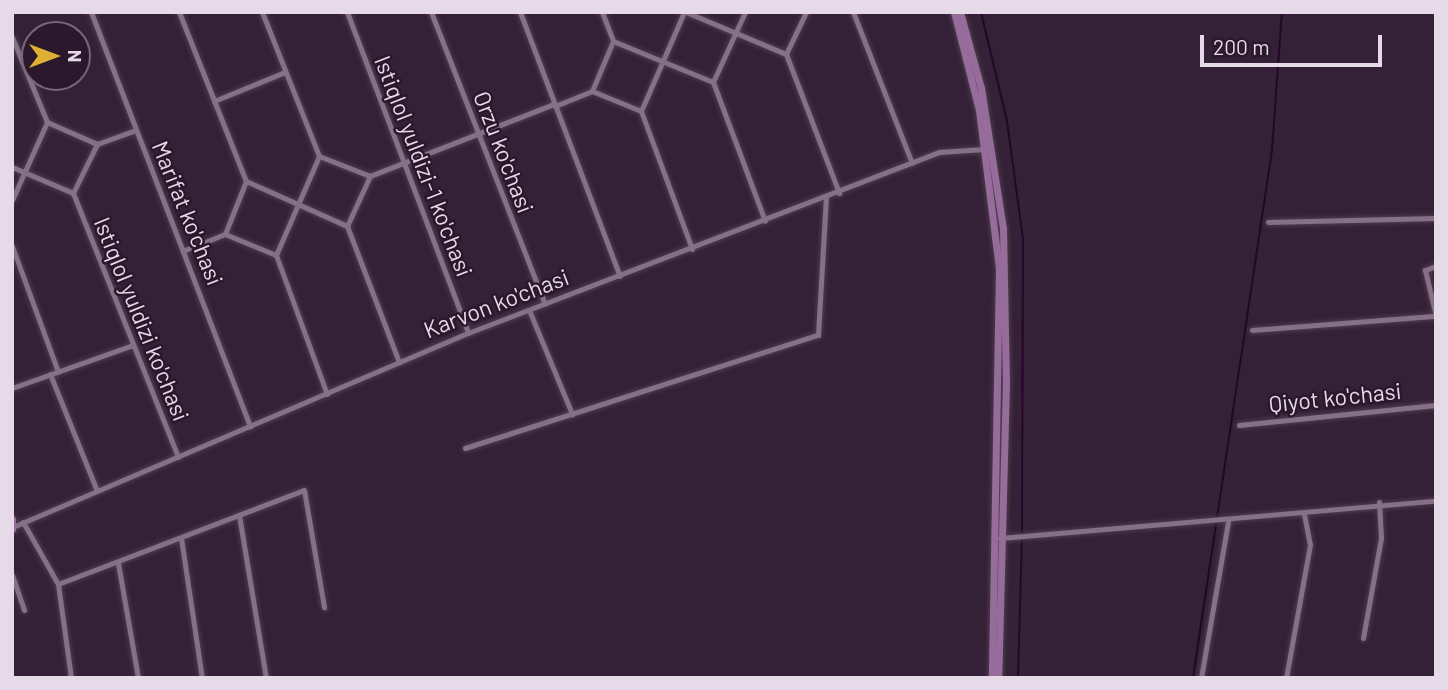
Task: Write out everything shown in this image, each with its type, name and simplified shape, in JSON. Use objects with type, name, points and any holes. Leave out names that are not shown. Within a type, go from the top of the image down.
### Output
[{"type":"main road","points":[[954,12],[989,149]]},
{"type":"main road","points":[[960,12],[989,149],[999,268],[998,678]]},
{"type":"main road","points":[[992,678],[998,538]]},
{"type":"street","name":"Marifat ko'chasi","points":[[91,12],[250,427]]},
{"type":"street","points":[[179,12],[246,181],[225,234]]},
{"type":"street","points":[[262,12],[318,156],[276,255],[327,394]]},
{"type":"street","name":"Istiqlol yuldizi-1 ko'chasi","points":[[347,12],[468,333]]},
{"type":"street","name":"Orzu ko'chasi","points":[[431,12],[545,304]]},
{"type":"street","points":[[520,12],[620,276]]},
{"type":"street","points":[[592,91],[613,41],[602,12]]},
{"type":"street","points":[[692,249],[641,111],[685,12],[786,54]]},
{"type":"street","points":[[745,12],[713,82],[765,221]]},
{"type":"street","points":[[806,12],[786,54],[839,193]]},
{"type":"street","points":[[853,12],[912,163]]},
{"type":"street","points":[[12,37],[47,122],[97,144],[136,130]]},
{"type":"street","points":[[613,41],[713,82]]},
{"type":"street","points":[[214,101],[285,72]]},
{"type":"street","points":[[318,156],[370,176],[592,91],[641,111]]},
{"type":"street","points":[[12,200],[47,122]]},
{"type":"street","points":[[12,167],[73,193],[97,144]]},
{"type":"street","name":"Karvon ko'chasi","points":[[71,678],[58,584],[16,524],[468,333],[826,198],[939,152],[989,149]]},
{"type":"street","points":[[347,226],[370,176]]},
{"type":"street","points":[[246,181],[347,226],[399,362]]},
{"type":"street","name":"Istiqlol yuldizi ko'chasi","points":[[73,193],[178,457]]},
{"type":"street","points":[[465,448],[818,335],[826,198]]},
{"type":"street","points":[[1268,222],[1436,218]]},
{"type":"street","points":[[184,250],[225,234],[276,255]]},
{"type":"street","points":[[12,246],[58,372]]},
{"type":"street","points":[[1252,330],[1436,316],[1425,270],[1436,266]]},
{"type":"street","points":[[529,310],[572,414]]},
{"type":"street","points":[[12,388],[133,345]]},
{"type":"street","points":[[50,374],[97,491]]},
{"type":"street","name":"Qiyot ko'chasi","points":[[1239,425],[1436,405]]},
{"type":"street","points":[[58,584],[304,490],[324,607]]},
{"type":"street","points":[[998,538],[1211,519],[1226,521],[1379,502],[1436,501]]},
{"type":"street","points":[[1363,638],[1381,538],[1379,502]]},
{"type":"street","points":[[1286,678],[1310,545],[1304,513]]},
{"type":"street","points":[[239,515],[266,678]]},
{"type":"street","points":[[1201,678],[1226,521]]},
{"type":"street","points":[[181,538],[202,678]]},
{"type":"street","points":[[118,563],[138,678]]},
{"type":"street","points":[[12,575],[24,610]]},
{"type":"waterway","points":[[981,12],[1007,121],[1023,239],[1022,533]]},
{"type":"waterway","points":[[1193,678],[1272,150],[1282,12]]},
{"type":"waterway","points":[[1018,678],[1022,539]]}]
